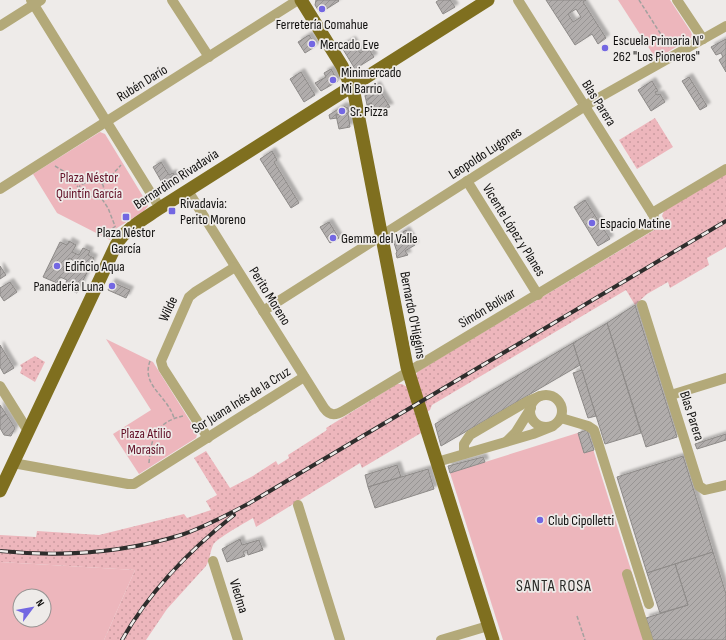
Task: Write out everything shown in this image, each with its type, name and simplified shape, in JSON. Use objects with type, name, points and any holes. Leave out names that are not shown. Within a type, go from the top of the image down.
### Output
[{"type":"main road","name":"Bernardo O'Higgins","points":[[300,0],[342,66],[352,86],[357,105],[408,372],[493,640]]},
{"type":"main road","name":"Bernardino Rivadavia","points":[[0,491],[119,240],[128,230],[160,208],[488,0]]},
{"type":"street","points":[[172,0],[209,57]]},
{"type":"street","name":"Rubén Darío","points":[[0,189],[300,0]]},
{"type":"street","name":"Blas Parera","points":[[518,0],[653,217]]},
{"type":"street","points":[[677,0],[703,40]]},
{"type":"street","points":[[0,26],[35,2],[160,208]]},
{"type":"street","name":"Leopoldo Lugones","points":[[263,311],[585,106],[726,26]]},
{"type":"street","name":"Simón Bolívar","points":[[332,414],[340,413],[649,227],[653,217],[726,169]]},
{"type":"street","name":"Vicente López y Planes","points":[[467,181],[538,295]]},
{"type":"street","name":"Perito Moreno","points":[[188,191],[325,410],[332,414]]},
{"type":"street","name":"Wilde","points":[[157,365],[189,298],[194,292],[236,267]]},
{"type":"street","name":"Blas Parera","points":[[642,306],[699,485],[702,489],[707,490],[726,485]]},
{"type":"street","points":[[157,365],[164,370],[208,438]]},
{"type":"street","name":"Sor Juana Inés de la Cruz","points":[[13,463],[134,484],[304,377]]},
{"type":"street","points":[[671,395],[726,378]]},
{"type":"street","points":[[0,386],[28,431]]},
{"type":"street","points":[[437,462],[536,433],[553,426],[561,418],[562,410],[558,400],[551,396],[540,396],[528,401],[470,435],[464,444],[464,454]]},
{"type":"street","points":[[506,442],[516,432],[534,401],[540,396]]},
{"type":"street","points":[[531,408],[531,416],[535,422],[546,427],[553,426]]},
{"type":"street","points":[[561,418],[590,427],[594,432],[649,604]]},
{"type":"street","points":[[298,505],[340,640]]},
{"type":"street","name":"Viedma","points":[[213,561],[238,640]]},
{"type":"street","points":[[627,574],[648,640]]},
{"type":"street","points":[[441,640],[488,626]]},
{"type":"path","points":[[638,0],[670,48]]},
{"type":"path","points":[[51,165],[62,170],[80,191],[96,199],[102,199]]},
{"type":"path","points":[[102,184],[121,165]]},
{"type":"path","points":[[78,187],[91,181],[98,182],[102,184],[105,191],[105,196],[102,199]]},
{"type":"path","points":[[102,199],[116,226],[108,238]]},
{"type":"path","points":[[157,365],[150,361],[147,371],[148,377],[168,405],[174,418]]},
{"type":"path","points":[[155,462],[149,466],[150,446],[153,438],[160,427],[174,418],[184,415]]},
{"type":"path","points":[[577,616],[585,640]]},
{"type":"green space","points":[[618,0],[670,0],[691,32],[691,38],[656,59]]},
{"type":"green space","points":[[655,118],[673,147],[637,169],[619,140]]},
{"type":"green space","name":"Plaza Néstor Quintín García","points":[[100,132],[105,134],[148,206],[144,211],[117,228],[110,240],[57,213],[33,174]]},
{"type":"green space","points":[[726,174],[726,247],[707,258],[709,265],[670,288],[668,282],[647,294],[635,305],[626,290],[432,405],[430,410],[427,412],[416,377],[417,372],[666,223],[662,216],[664,211]]},
{"type":"green space","name":"Plaza Atilio Morasín","points":[[106,339],[153,362],[197,432],[196,438],[139,474],[113,434],[151,410]]},
{"type":"green space","points":[[35,356],[45,362],[35,382],[20,373],[22,368],[20,365]]},
{"type":"green space","points":[[397,384],[402,384],[407,387],[421,433],[362,468],[360,463],[256,527],[253,518],[216,542],[213,545],[206,566],[167,609],[146,640],[104,640],[135,570],[0,562],[0,535],[36,537],[37,531],[99,535],[184,514],[187,518],[211,510],[206,501],[217,495],[194,458],[206,451],[230,488],[253,476],[276,461],[278,465],[289,458],[288,455],[327,430],[326,428]]},
{"type":"green space","name":"Club Cipolletti","points":[[587,430],[653,640],[503,640],[450,473]]},
{"type":"green space","points":[[0,562],[135,570],[104,640],[0,640]]},
{"type":"building","name":"Ferretería Comahue","points":[[316,0],[339,1],[320,13],[315,5]]},
{"type":"building","points":[[439,0],[450,0],[455,7],[443,14],[436,2]]},
{"type":"building","points":[[546,0],[586,0],[583,2],[606,38],[598,44],[592,34],[575,45]],"holes":[[[576,9],[581,17],[573,22],[568,14]]]},
{"type":"building","points":[[309,35],[316,46],[305,53],[298,42]]},
{"type":"building","points":[[726,39],[726,72],[719,60],[723,57],[721,53],[716,55],[711,47]]},
{"type":"building","points":[[352,40],[360,53],[368,48],[374,57],[355,69],[341,46]]},
{"type":"building","points":[[331,69],[338,81],[321,91],[315,83],[326,77],[324,73]]},
{"type":"building","points":[[301,72],[315,95],[304,102],[290,79]]},
{"type":"building","points":[[689,77],[707,106],[700,110],[682,81]]},
{"type":"building","points":[[652,81],[658,91],[655,92],[657,95],[660,94],[665,102],[651,111],[638,90]]},
{"type":"building","points":[[377,85],[380,91],[366,100],[365,96],[367,91]]},
{"type":"building","points":[[380,91],[390,107],[375,110],[371,103],[367,105],[366,100]]},
{"type":"building","points":[[371,103],[375,110],[368,111],[367,105]]},
{"type":"building","name":"Sr. Pizza","points":[[343,106],[348,108],[349,113],[336,115],[337,118],[330,119],[329,115]]},
{"type":"building","points":[[348,113],[350,127],[339,129],[336,115]]},
{"type":"building","points":[[272,151],[277,160],[274,162],[299,203],[291,208],[260,159]]},
{"type":"building","points":[[161,162],[169,175],[173,173],[179,182],[170,187],[164,186],[153,167]]},
{"type":"building","name":"Espacio Matine","points":[[585,200],[610,239],[598,246],[574,207]]},
{"type":"building","points":[[329,222],[339,238],[330,243],[320,227]]},
{"type":"building","points":[[406,230],[415,245],[405,251],[408,255],[397,258],[394,243],[397,236]]},
{"type":"building","name":"Edificio Aqua","points":[[69,241],[76,245],[72,252],[79,255],[83,248],[90,251],[88,255],[94,258],[77,293],[64,287],[67,280],[60,277],[57,283],[43,277],[60,242],[67,245]],"holes":[[[69,258],[76,262],[71,273],[63,270]]]},
{"type":"building","points":[[0,266],[6,275],[0,279]]},
{"type":"building","points":[[10,282],[17,292],[4,301],[0,295],[0,288]]},
{"type":"building","points":[[112,282],[130,290],[126,298],[108,290]]},
{"type":"building","points":[[635,305],[677,437],[646,447],[607,323]]},
{"type":"building","points":[[607,323],[641,433],[605,444],[573,343]]},
{"type":"building","points":[[573,343],[580,365],[441,446],[435,424]]},
{"type":"building","points":[[0,345],[14,368],[4,374],[0,367]]},
{"type":"building","points":[[582,370],[596,416],[588,418],[573,373]]},
{"type":"building","points":[[0,405],[6,414],[0,418]]},
{"type":"building","points":[[6,414],[15,428],[11,436],[4,435],[0,428],[0,418]]},
{"type":"building","points":[[587,430],[594,450],[584,453],[578,433]]},
{"type":"building","points":[[726,434],[726,440],[697,449],[695,444]]},
{"type":"building","points":[[683,456],[713,552],[647,573],[617,477]]},
{"type":"building","points":[[483,457],[485,462],[450,473],[448,466]]},
{"type":"building","points":[[397,465],[401,477],[368,487],[365,475]]},
{"type":"building","points":[[428,469],[434,489],[375,508],[368,487]]},
{"type":"building","points":[[240,539],[242,545],[259,540],[263,550],[248,555],[247,550],[243,552],[245,556],[227,562],[222,549]]},
{"type":"building","points":[[713,552],[726,594],[726,640],[653,640],[646,618],[688,605],[675,564]]},
{"type":"building","points":[[675,564],[688,605],[660,613],[647,573]]},
{"type":"railway","points":[[0,551],[46,554],[114,550],[159,541],[181,535],[207,525],[248,504],[726,221]]},
{"type":"railway","points":[[122,640],[145,605],[172,572],[202,542],[234,515]]},
{"type":"place","name":"Ferretería Comahue","points":[[322,9]]},
{"type":"place","name":"Mercado Eve","points":[[312,44]]},
{"type":"place","name":"Escuela Primaria N° 262 \"Los Pioneros\"","points":[[605,48]]},
{"type":"place","name":"Minimercado Mi Barrio","points":[[333,80]]},
{"type":"place","name":"Sr. Pizza","points":[[342,111]]},
{"type":"place","name":"Rivadavia: Perito Moreno","points":[[172,211]]},
{"type":"place","name":"Plaza Néstor García","points":[[126,217]]},
{"type":"place","name":"Espacio Matine","points":[[592,223]]},
{"type":"place","name":"Gemma del Valle","points":[[333,238]]},
{"type":"place","name":"Edificio Aqua","points":[[57,266]]},
{"type":"place","name":"Panadería Luna","points":[[112,286]]},
{"type":"place","name":"Club Cipolletti","points":[[540,520]]},
{"type":"district","name":"SANTA ROSA","points":[[554,586]]}]
